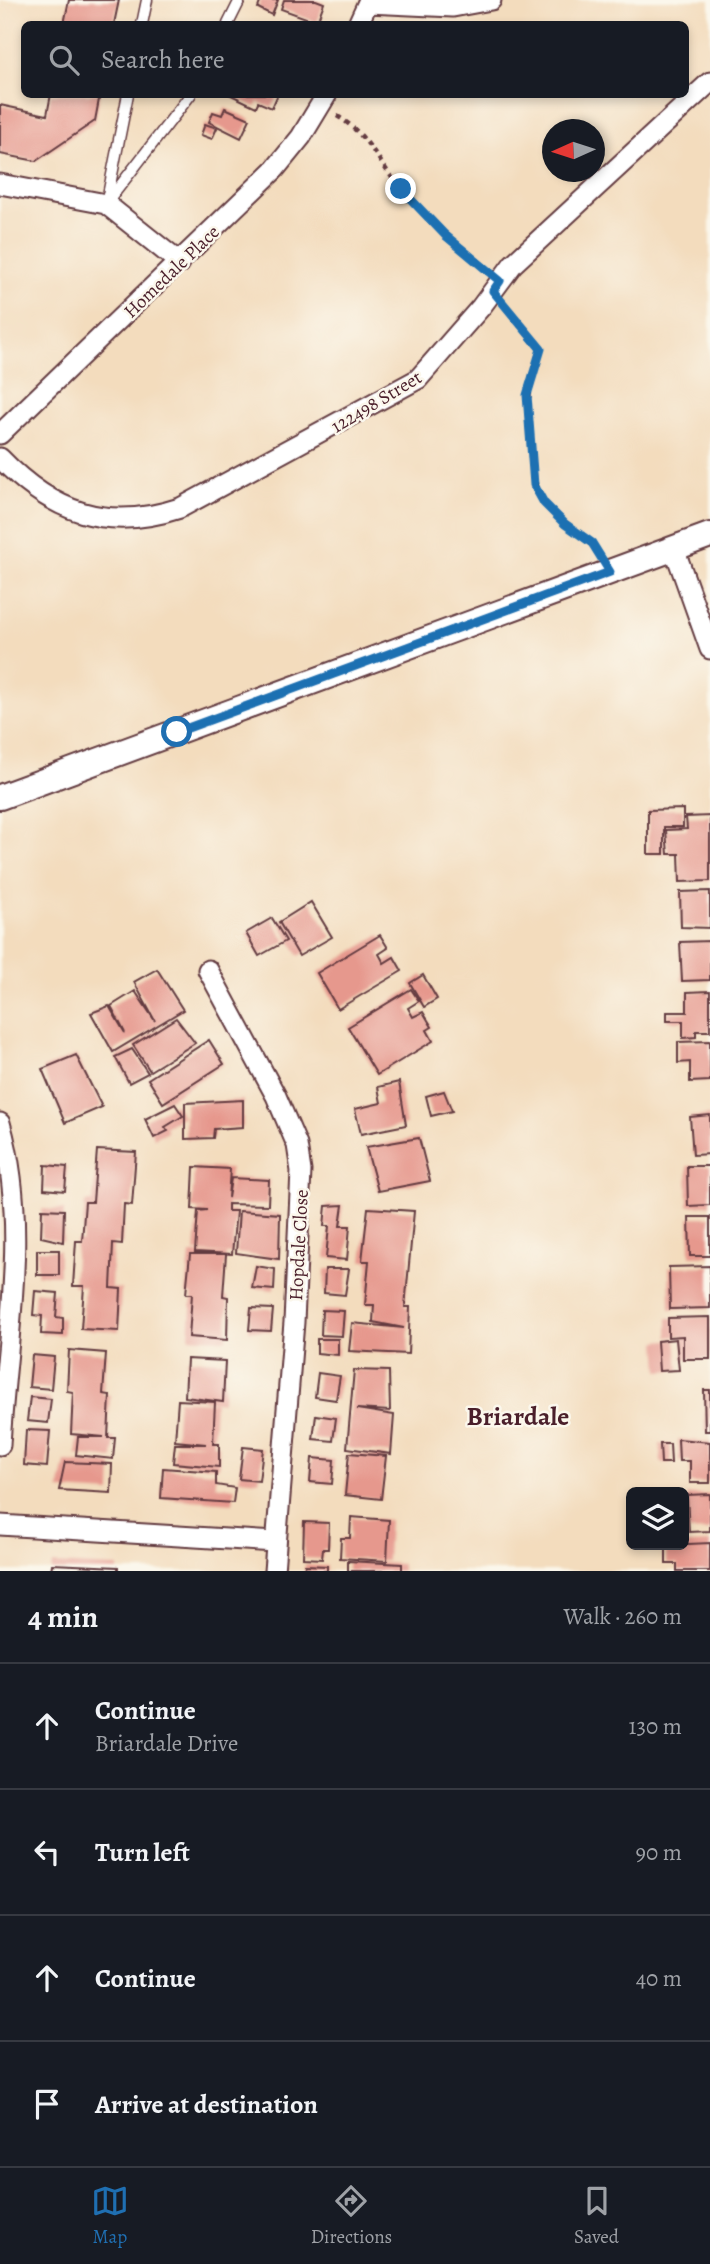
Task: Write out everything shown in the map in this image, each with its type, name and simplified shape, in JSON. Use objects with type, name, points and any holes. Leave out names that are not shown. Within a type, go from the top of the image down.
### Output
[{"type":"street","points":[[359,21],[369,1],[453,7],[491,0]]},
{"type":"street","name":"122498 Street","points":[[0,458],[27,482],[74,512],[100,518],[127,519],[160,515],[180,508],[418,379],[513,264],[710,82]]},
{"type":"street","name":"Homedale Place","points":[[0,435],[275,169],[325,100]]},
{"type":"street","points":[[0,184],[106,204],[180,263]]},
{"type":"street","points":[[0,797],[710,535]]},
{"type":"street","points":[[674,548],[710,649]]},
{"type":"street","name":"Hopdale Close","points":[[208,970],[276,1096],[297,1145],[301,1171],[294,1322],[274,1571]]},
{"type":"street","points":[[0,1123],[10,1163],[15,1218],[0,1445]]},
{"type":"street","points":[[0,1525],[276,1542]]},
{"type":"lane","points":[[143,21],[147,0]]},
{"type":"lane","points":[[230,21],[240,0]]},
{"type":"lane","points":[[106,204],[127,98]]},
{"type":"lane","points":[[106,204],[188,98]]},
{"type":"path","points":[[325,100],[351,124],[401,189],[496,286],[541,349],[527,395],[534,485],[544,503],[565,524],[592,543],[610,572]]},
{"type":"building","points":[[69,0],[119,0],[115,21],[65,21]]},
{"type":"building","points":[[261,0],[278,0],[272,15],[258,8]]},
{"type":"building","points":[[284,0],[316,0],[324,3],[317,21],[281,9]]},
{"type":"building","points":[[50,98],[99,98],[95,121],[36,161],[0,154],[0,105],[47,115]]},
{"type":"building","points":[[237,98],[276,98],[272,108],[258,102],[256,107]]},
{"type":"building","points":[[225,108],[250,119],[241,138],[209,122],[213,112],[222,115]]},
{"type":"building","points":[[205,124],[217,128],[212,139],[201,135]]},
{"type":"building","points":[[683,809],[683,827],[664,827],[664,854],[648,854],[648,810]]},
{"type":"building","points":[[710,816],[710,881],[680,882],[679,854],[668,854],[666,830],[687,829],[686,817]]},
{"type":"building","points":[[710,891],[710,928],[681,927],[680,892]]},
{"type":"building","points":[[311,902],[332,937],[299,956],[279,922]]},
{"type":"building","points":[[272,918],[286,941],[259,956],[246,933]]},
{"type":"building","points":[[380,935],[388,948],[379,954],[384,963],[394,957],[402,971],[338,1009],[317,973]]},
{"type":"building","points":[[710,941],[710,980],[682,981],[680,942]]},
{"type":"building","points":[[157,969],[183,1010],[113,1052],[91,1013],[109,1006],[125,1033],[111,1006],[135,991],[155,1021],[134,982]]},
{"type":"building","points":[[423,975],[437,999],[424,1007],[410,983]]},
{"type":"building","points":[[411,989],[419,1001],[408,1008],[413,1017],[423,1012],[432,1027],[427,1030],[433,1041],[377,1075],[348,1027]]},
{"type":"building","points":[[710,991],[710,1031],[696,1031],[696,1037],[683,1038],[683,1021],[667,1021],[667,1012],[687,1012],[687,992]]},
{"type":"building","points":[[176,1018],[195,1043],[150,1071],[133,1045]]},
{"type":"building","points":[[209,1040],[224,1064],[163,1103],[148,1079]]},
{"type":"building","points":[[710,1041],[710,1081],[690,1082],[690,1062],[678,1063],[678,1042]]},
{"type":"building","points":[[132,1049],[148,1073],[129,1083],[115,1057]]},
{"type":"building","points":[[76,1055],[102,1107],[65,1123],[42,1069]]},
{"type":"building","points":[[399,1082],[406,1125],[361,1134],[355,1109],[381,1103],[378,1087]]},
{"type":"building","points":[[444,1091],[452,1111],[431,1116],[426,1096]]},
{"type":"building","points":[[243,1100],[243,1127],[214,1129],[213,1138],[185,1139],[185,1103]]},
{"type":"building","points":[[175,1104],[183,1116],[165,1127],[168,1131],[154,1138],[145,1119]]},
{"type":"building","points":[[710,1115],[710,1154],[693,1155],[690,1117]]},
{"type":"building","points":[[419,1138],[430,1181],[378,1191],[366,1147]]},
{"type":"building","points":[[97,1150],[136,1152],[132,1205],[124,1204],[122,1244],[113,1243],[111,1288],[121,1289],[119,1331],[81,1329],[84,1286],[73,1286],[76,1241],[82,1241],[85,1202],[93,1202]]},
{"type":"building","points":[[45,1165],[67,1167],[65,1191],[44,1189]]},
{"type":"building","points":[[687,1166],[710,1166],[710,1205],[688,1206]]},
{"type":"building","points":[[194,1167],[230,1169],[228,1198],[231,1178],[269,1180],[268,1205],[228,1204],[228,1211],[236,1211],[232,1254],[195,1252],[198,1211],[207,1210],[192,1209]]},
{"type":"building","points":[[343,1205],[340,1226],[350,1226],[347,1260],[326,1258],[329,1226],[324,1226],[326,1206]]},
{"type":"building","points":[[368,1208],[414,1211],[405,1307],[410,1307],[408,1354],[349,1351],[352,1323],[404,1328],[373,1322],[374,1305],[365,1305],[369,1261],[362,1261]]},
{"type":"building","points":[[42,1209],[64,1210],[63,1242],[41,1237]]},
{"type":"building","points":[[239,1211],[280,1214],[279,1259],[236,1253]]},
{"type":"building","points":[[689,1217],[710,1217],[710,1256],[690,1256]]},
{"type":"building","points":[[37,1250],[59,1250],[59,1275],[37,1275]]},
{"type":"building","points":[[190,1254],[226,1254],[223,1296],[228,1297],[227,1340],[189,1337],[192,1294],[186,1294]]},
{"type":"building","points":[[256,1266],[275,1269],[274,1290],[252,1288]]},
{"type":"building","points":[[710,1266],[710,1308],[670,1309],[669,1267]]},
{"type":"building","points":[[325,1269],[349,1269],[345,1295],[324,1293]]},
{"type":"building","points":[[35,1291],[58,1293],[56,1317],[63,1318],[63,1335],[41,1334],[42,1316],[33,1315]]},
{"type":"building","points":[[251,1308],[273,1309],[271,1331],[249,1330]]},
{"type":"building","points":[[322,1310],[344,1311],[342,1336],[321,1335]]},
{"type":"building","points":[[710,1317],[710,1359],[683,1359],[683,1336],[668,1337],[668,1318]]},
{"type":"building","points":[[317,1339],[338,1339],[338,1355],[317,1353]]},
{"type":"building","points":[[676,1339],[679,1370],[659,1371],[657,1341]]},
{"type":"building","points":[[69,1350],[106,1353],[103,1394],[110,1395],[108,1438],[115,1438],[113,1459],[76,1455],[78,1437],[104,1437],[71,1434],[73,1392],[67,1391]]},
{"type":"building","points":[[32,1355],[54,1357],[51,1389],[29,1387]]},
{"type":"building","points":[[187,1359],[225,1361],[223,1402],[185,1397]]},
{"type":"building","points":[[354,1370],[389,1371],[390,1411],[357,1409],[394,1415],[391,1454],[347,1448]]},
{"type":"building","points":[[318,1373],[340,1376],[336,1400],[315,1397]]},
{"type":"building","points":[[704,1390],[710,1390],[710,1431],[705,1431]]},
{"type":"building","points":[[30,1397],[51,1399],[48,1423],[27,1421]]},
{"type":"building","points":[[178,1400],[215,1402],[213,1444],[219,1444],[219,1467],[173,1463],[175,1444],[206,1444],[175,1441]]},
{"type":"building","points":[[316,1415],[336,1418],[333,1441],[313,1439]]},
{"type":"building","points":[[26,1430],[50,1431],[47,1467],[24,1465]]},
{"type":"building","points":[[678,1439],[710,1442],[710,1483],[690,1483],[690,1461],[679,1461]]},
{"type":"building","points":[[660,1444],[670,1444],[671,1463],[661,1463]]},
{"type":"building","points":[[243,1447],[263,1449],[259,1481],[239,1479]]},
{"type":"building","points":[[349,1453],[386,1456],[381,1499],[345,1495]]},
{"type":"building","points":[[312,1458],[334,1460],[332,1484],[310,1482]]},
{"type":"building","points":[[65,1462],[112,1464],[111,1493],[59,1490]]},
{"type":"building","points":[[163,1468],[216,1472],[216,1485],[235,1488],[233,1503],[161,1498]]},
{"type":"building","points":[[710,1494],[710,1531],[689,1532],[689,1495]]},
{"type":"building","points":[[351,1517],[389,1520],[387,1561],[340,1558],[341,1538],[350,1538]]},
{"type":"building","points":[[304,1522],[329,1523],[328,1549],[323,1549],[322,1559],[303,1558]]},
{"type":"building","points":[[710,1543],[710,1571],[677,1571],[677,1564],[666,1564],[666,1550],[689,1550],[689,1544]]},
{"type":"building","points":[[348,1561],[402,1564],[402,1571],[348,1571]]},
{"type":"building","points":[[52,1564],[118,1567],[118,1571],[51,1571]]},
{"type":"building","points":[[305,1565],[327,1566],[327,1571],[304,1571]]},
{"type":"district","name":"Briardale","points":[[518,1416]]},
{"type":"route","points":[[177,732],[610,572],[592,543],[565,524],[544,503],[534,485],[532,447],[527,429],[527,395],[541,349],[493,291],[500,281],[445,235],[401,189]]}]
